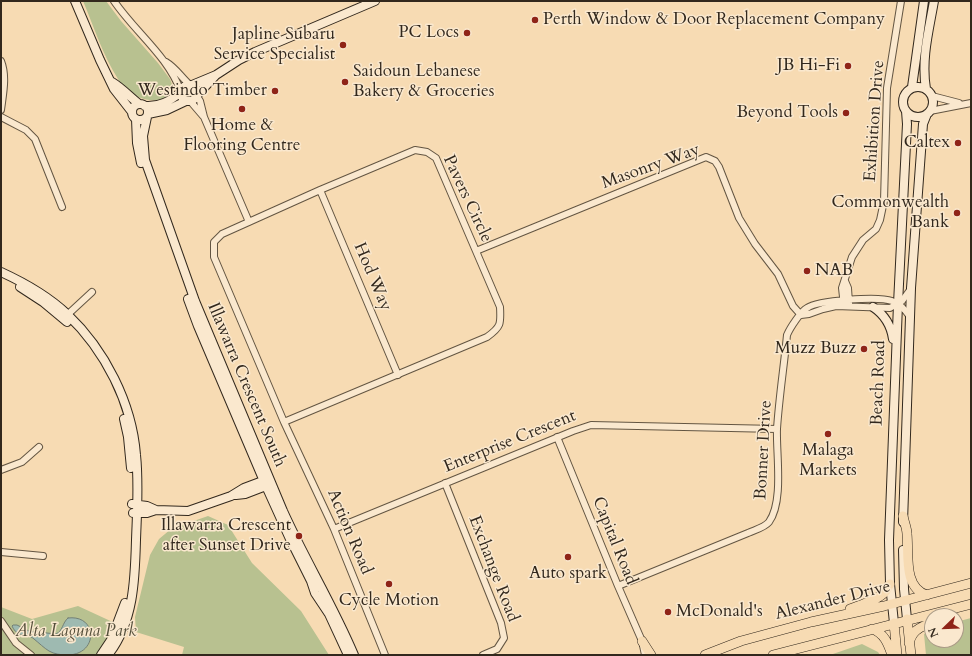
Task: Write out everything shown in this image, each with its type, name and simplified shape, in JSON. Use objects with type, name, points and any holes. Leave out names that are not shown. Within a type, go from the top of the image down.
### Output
[{"type":"main road","points":[[903,516],[907,533],[912,582],[916,589],[927,595]]},
{"type":"main road","name":"Alexander Drive","points":[[704,655],[741,641],[811,622],[927,595],[971,583]]},
{"type":"main road","points":[[811,622],[829,614],[848,610],[869,602],[886,592],[890,584]]},
{"type":"main road","points":[[773,655],[906,619],[971,604]]},
{"type":"main road","name":"Beach Road","points":[[906,619],[911,655]]},
{"type":"main road","name":"Beach Road","points":[[894,623],[897,655]]},
{"type":"main road","points":[[909,643],[914,632],[924,626]]},
{"type":"main road","points":[[872,629],[881,634],[889,645],[892,655]]},
{"type":"main road","points":[[642,641],[651,655]]},
{"type":"street","points":[[75,1],[105,71],[118,95],[134,115],[143,120],[147,115],[148,110],[125,93],[118,85],[112,82]]},
{"type":"street","points":[[114,1],[121,12],[164,61],[177,80],[182,97],[191,102],[204,117]]},
{"type":"street","points":[[134,115],[133,107],[142,105],[156,106],[166,103],[181,92],[183,87],[216,75],[239,60],[255,52],[375,1]]},
{"type":"street","name":"Exhibition Drive","points":[[846,303],[845,280],[852,257],[863,240],[876,229],[880,220],[884,201],[887,88],[901,1]]},
{"type":"street","points":[[912,87],[924,1]]},
{"type":"street","points":[[926,89],[924,77],[924,58],[934,1]]},
{"type":"street","points":[[1,61],[3,66],[4,89],[1,110]]},
{"type":"street","points":[[164,61],[174,67],[182,77],[196,89],[204,117],[249,222]]},
{"type":"street","points":[[147,115],[167,110],[187,101],[193,100],[216,75]]},
{"type":"street","points":[[960,104],[932,96],[922,87],[912,87],[908,90],[902,102],[906,111],[910,115],[916,117],[922,116],[928,112],[971,102]]},
{"type":"street","points":[[928,112],[932,106],[932,96]]},
{"type":"street","name":"Beach Road","points":[[894,623],[890,584],[889,540],[898,304],[907,124],[906,111]]},
{"type":"street","name":"Beach Road","points":[[906,619],[903,516],[910,318],[923,124],[928,112]]},
{"type":"street","name":"Illawarra Crescent South","points":[[134,115],[136,143],[143,170],[198,326],[267,482],[345,633],[354,655]]},
{"type":"street","name":"Illawarra Crescent South","points":[[147,115],[143,136],[143,146],[147,168],[194,301],[290,539],[311,581],[315,593],[329,614],[348,655]]},
{"type":"street","points":[[1,117],[26,130],[35,139],[62,207]]},
{"type":"street","name":"Pavers Circle","points":[[415,150],[427,152],[436,158],[500,307],[501,318],[498,329],[487,337],[284,422],[214,257],[214,242],[222,234],[320,190],[415,150]]},
{"type":"street","name":"Masonry Way","points":[[476,251],[706,157],[715,161],[719,167],[739,218],[754,244],[778,274],[793,306],[801,315]]},
{"type":"street","name":"Hod Way","points":[[320,190],[398,375]]},
{"type":"street","points":[[1,272],[37,291],[87,336],[105,362],[115,381],[123,400],[131,428],[136,454],[133,595],[124,625],[108,655]]},
{"type":"street","points":[[1,277],[20,287],[65,316]]},
{"type":"street","points":[[910,318],[905,309],[898,304],[906,297],[912,288]]},
{"type":"street","points":[[65,316],[92,292]]},
{"type":"street","name":"Bonner Drive","points":[[618,586],[748,533],[769,522],[775,508],[778,493],[777,429],[787,335],[791,327],[806,308],[890,300],[898,304]]},
{"type":"street","name":"Bonner Drive","points":[[846,303],[890,308],[898,304]]},
{"type":"street","points":[[873,307],[881,313],[891,326],[896,364]]},
{"type":"street","name":"Action Road","points":[[284,422],[334,529],[385,655]]},
{"type":"street","name":"Enterprise Crescent","points":[[334,529],[557,437],[591,425],[777,429]]},
{"type":"street","points":[[892,472],[896,467],[898,447],[902,438],[906,436]]},
{"type":"street","name":"Capital Road","points":[[557,437],[642,641],[645,655]]},
{"type":"street","points":[[1,470],[22,462],[39,447]]},
{"type":"street","points":[[135,514],[147,513],[156,510],[188,511],[231,496],[244,488],[267,482]]},
{"type":"street","name":"Exchange Road","points":[[444,483],[501,623],[504,638],[497,649],[483,655]]},
{"type":"street","points":[[134,505],[147,506],[156,510]]},
{"type":"street","points":[[101,655],[120,618],[128,590],[135,514]]},
{"type":"street","points":[[1,552],[43,556]]},
{"type":"street","points":[[1,621],[16,643],[31,655]]},
{"type":"green space","points":[[83,1],[106,1],[170,79],[173,87],[170,96],[159,100],[147,100],[130,93],[124,88],[108,61]]},
{"type":"green space","points":[[208,516],[228,525],[252,563],[301,611],[329,655],[182,655],[184,647],[136,632],[135,617],[150,555],[159,539],[171,529]]},
{"type":"green space","name":"Alta Laguna Park","points":[[78,606],[117,624],[99,655],[1,655],[1,607],[32,619]]},
{"type":"green space","points":[[971,618],[971,655],[926,655],[925,648],[964,648],[964,620]]},
{"type":"green space","points":[[862,644],[878,652],[880,655],[830,655]]},
{"type":"water","points":[[68,618],[78,618],[85,622],[91,635],[85,649],[77,653],[67,655],[51,652],[31,637],[17,633],[12,626],[17,625],[29,631],[56,634],[60,631]]},
{"type":"place","name":"Perth Window & Door Replacement Company","points":[[535,20]]},
{"type":"place","name":"PC Locs","points":[[467,33]]},
{"type":"place","name":"Japline Subaru Service Specialist","points":[[343,45]]},
{"type":"place","name":"JB Hi-Fi","points":[[848,66]]},
{"type":"place","name":"Saidoun Lebanese Bakery & Groceries","points":[[345,82]]},
{"type":"place","name":"Westindo Timber","points":[[275,91]]},
{"type":"place","name":"Home & Flooring Centre","points":[[242,109]]},
{"type":"place","name":"Beyond Tools","points":[[846,113]]},
{"type":"place","name":"Caltex","points":[[958,143]]},
{"type":"place","name":"Commonwealth Bank","points":[[957,213]]},
{"type":"place","name":"NAB","points":[[807,271]]},
{"type":"place","name":"Muzz Buzz","points":[[864,349]]},
{"type":"place","name":"Malaga Markets","points":[[828,434]]},
{"type":"place","name":"Illawarra Crescent after Sunset Drive","points":[[299,536]]},
{"type":"place","name":"Auto spark","points":[[568,557]]},
{"type":"place","name":"Cycle Motion","points":[[389,584]]},
{"type":"place","name":"McDonald's","points":[[668,612]]}]
